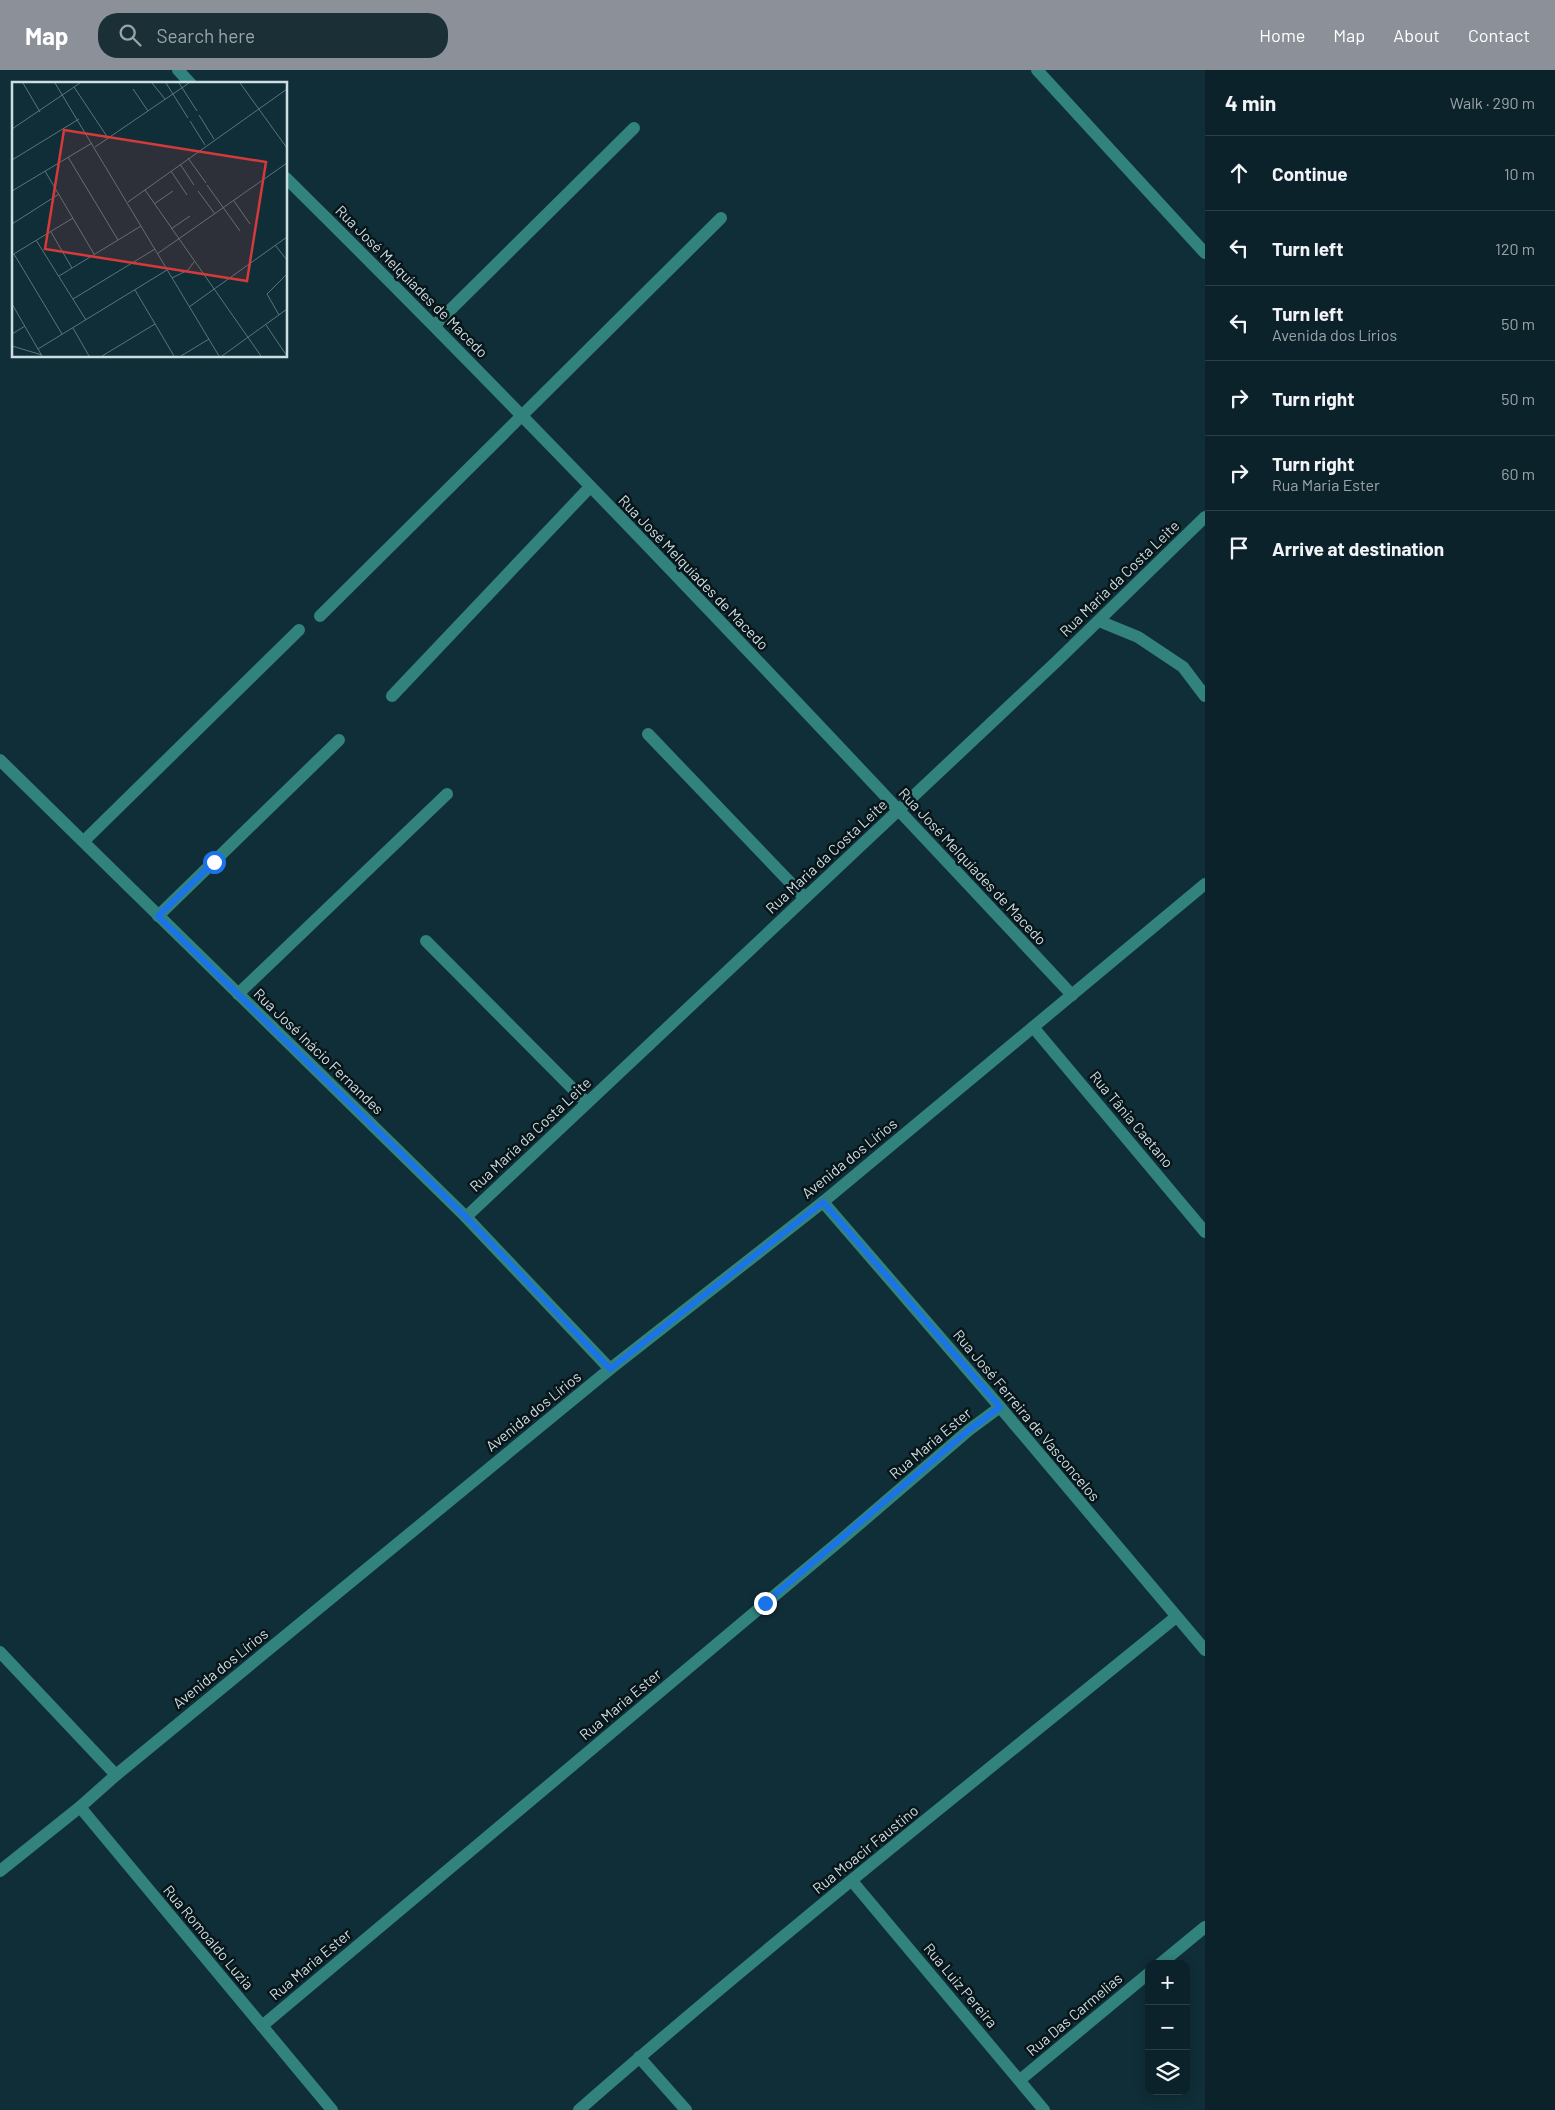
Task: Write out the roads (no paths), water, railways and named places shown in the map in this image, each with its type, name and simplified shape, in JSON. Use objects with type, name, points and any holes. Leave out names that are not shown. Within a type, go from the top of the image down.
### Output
[{"type":"street","points":[[178,70],[189,82]]},
{"type":"street","points":[[1037,70],[1205,254]]},
{"type":"street","points":[[435,326],[634,128]]},
{"type":"street","name":"Rua José Melquíades de Macedo","points":[[288,180],[435,326],[521,415],[899,810],[1072,995]]},
{"type":"street","points":[[320,616],[722,218]]},
{"type":"street","points":[[392,696],[590,487]]},
{"type":"street","name":"Rua Maria da Costa Leite","points":[[466,1217],[1099,621],[1205,517]]},
{"type":"street","points":[[1099,621],[1138,637],[1183,667],[1205,696]]},
{"type":"street","points":[[84,841],[299,630]]},
{"type":"street","points":[[648,734],[805,898]]},
{"type":"street","points":[[158,916],[339,740]]},
{"type":"street","name":"Rua José Inácio Fernandes","points":[[0,760],[466,1217],[610,1369]]},
{"type":"street","points":[[238,994],[447,794]]},
{"type":"street","name":"Avenida dos Lírios","points":[[0,1871],[610,1369],[823,1202],[1205,884]]},
{"type":"street","points":[[426,941],[587,1103]]},
{"type":"street","name":"Rua Tânia Caetano","points":[[1033,1027],[1205,1232]]},
{"type":"street","name":"Rua José Ferreira de Vasconcelos","points":[[823,1202],[1000,1407],[1205,1650]]},
{"type":"street","name":"Rua Maria Ester","points":[[262,2026],[834,1546],[969,1430],[1000,1407]]},
{"type":"street","name":"Rua Moacir Faustino","points":[[579,2110],[639,2057],[1176,1616]]},
{"type":"street","points":[[3,1660],[116,1775]]},
{"type":"street","name":"Rua Romoaldo Luzia","points":[[80,1807],[332,2110]]},
{"type":"street","name":"Rua Luiz Pereira","points":[[852,1881],[1044,2110]]},
{"type":"street","points":[[1165,1960],[1205,1927]]},
{"type":"street","name":"Rua Das Carmelias","points":[[1020,2080],[1145,1977]]},
{"type":"street","points":[[639,2057],[686,2110]]}]
